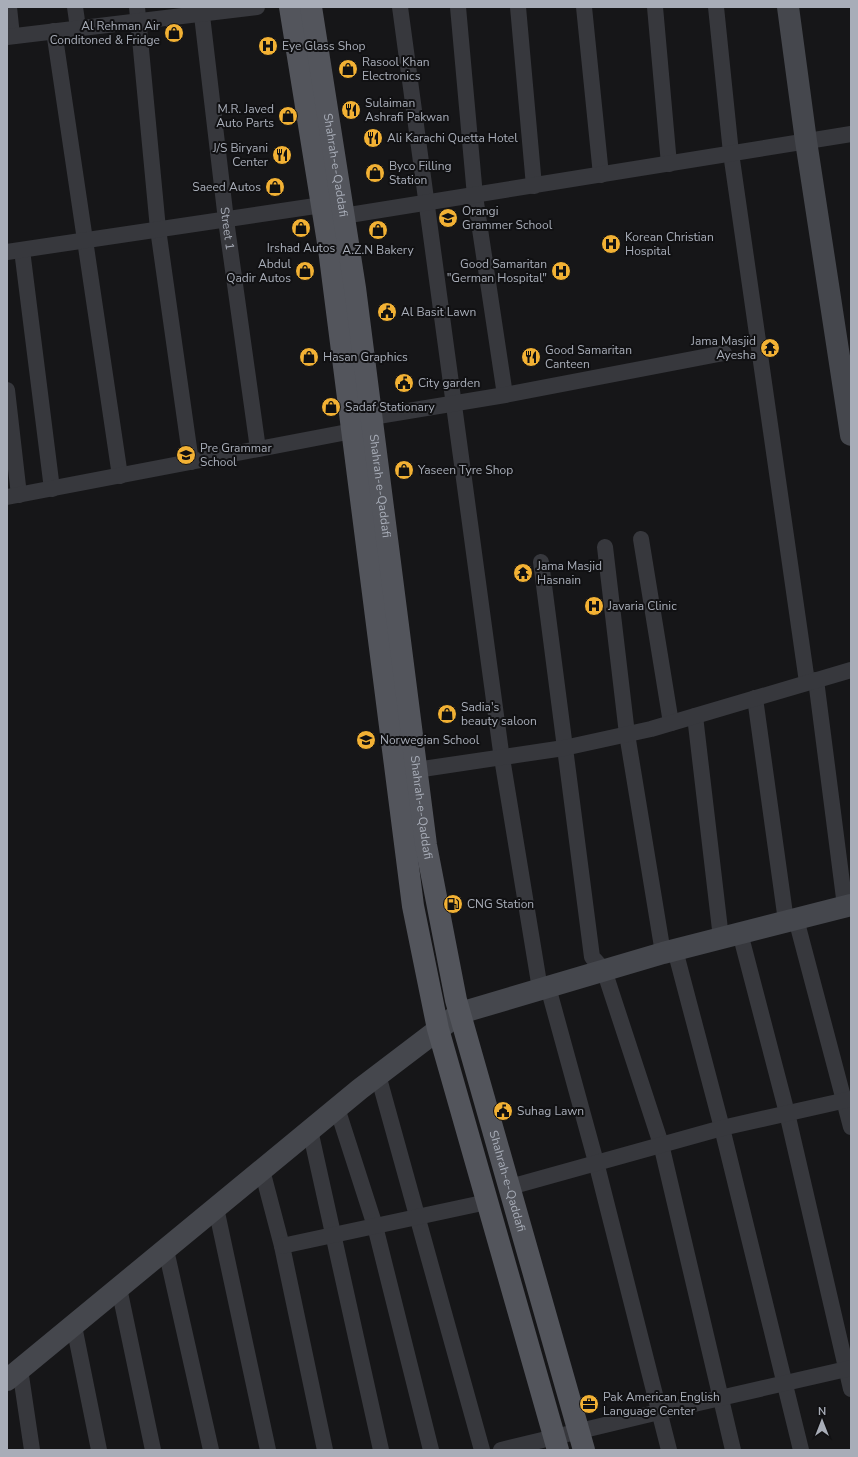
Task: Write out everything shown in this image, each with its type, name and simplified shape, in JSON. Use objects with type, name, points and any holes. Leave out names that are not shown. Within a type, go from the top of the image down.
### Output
[{"type":"main road","name":"Shahrah-e-Qaddafi","points":[[290,7],[322,205],[366,425],[426,845],[460,1013],[582,1440]]},
{"type":"main road","name":"Shahrah-e-Qaddafi","points":[[311,7],[343,216],[366,425],[414,906],[438,1028],[556,1444]]},
{"type":"street","points":[[9,7],[9,36],[78,28],[138,14],[258,7]]},
{"type":"street","points":[[75,7],[78,28]]},
{"type":"street","points":[[400,7],[502,758],[544,988],[596,1162],[669,1450]]},
{"type":"street","points":[[458,7],[476,196],[505,395]]},
{"type":"street","points":[[518,7],[534,186]]},
{"type":"street","points":[[584,7],[601,175]]},
{"type":"street","points":[[655,7],[669,164]]},
{"type":"street","points":[[32,1450],[14,1375],[337,1108],[438,1028],[460,1013],[669,951],[848,906],[811,681],[731,153],[716,7]]},
{"type":"street","points":[[788,7],[806,141],[851,435]]},
{"type":"street","name":"Street 1","points":[[201,10],[226,220],[258,449]]},
{"type":"street","points":[[138,14],[158,230],[191,462]]},
{"type":"street","points":[[54,31],[120,476]]},
{"type":"street","points":[[343,216],[476,196],[851,134]]},
{"type":"street","points":[[52,489],[15,251],[322,205]]},
{"type":"street","points":[[7,390],[13,496],[258,449],[453,404],[724,353]]},
{"type":"street","points":[[641,539],[671,723]]},
{"type":"street","points":[[606,547],[628,734],[669,951],[722,1128],[801,1450]]},
{"type":"street","points":[[541,562],[592,957],[604,970],[661,1144],[734,1450]]},
{"type":"street","points":[[416,770],[564,748],[628,734],[671,723],[851,670]]},
{"type":"street","points":[[755,698],[791,920],[848,1100],[851,1127]]},
{"type":"street","points":[[695,716],[731,936],[787,1113],[848,1369],[851,1389]]},
{"type":"street","points":[[378,1075],[482,1450]]},
{"type":"street","points":[[510,1186],[722,1128],[848,1100]]},
{"type":"street","points":[[337,1108],[375,1226],[431,1450]]},
{"type":"street","points":[[310,1130],[381,1450]]},
{"type":"street","points":[[262,1170],[282,1246],[325,1450]]},
{"type":"street","points":[[282,1246],[487,1202]]},
{"type":"street","points":[[216,1208],[268,1450]]},
{"type":"street","points":[[166,1250],[211,1450]]},
{"type":"street","points":[[119,1288],[153,1450]]},
{"type":"street","points":[[74,1326],[99,1450]]},
{"type":"street","points":[[501,1450],[582,1440],[659,1412],[848,1369]]},
{"type":"place","name":"Al Rehman Air Conditoned & Fridge","points":[[174,33]]},
{"type":"place","name":"Eye Glass Shop","points":[[268,46]]},
{"type":"place","name":"Rasool Khan Electronics","points":[[348,69]]},
{"type":"place","name":"Sulaiman Ashrafi Pakwan","points":[[351,110]]},
{"type":"place","name":"M.R. Javed Auto Parts","points":[[288,116]]},
{"type":"place","name":"Ali Karachi Quetta Hotel","points":[[373,138]]},
{"type":"place","name":"J/S Biryani Center","points":[[282,155]]},
{"type":"place","name":"Byco Filling Station","points":[[375,173]]},
{"type":"place","name":"Saeed Autos","points":[[275,187]]},
{"type":"place","name":"Orangi Grammer School","points":[[448,218]]},
{"type":"place","name":"Irshad Autos","points":[[301,228]]},
{"type":"place","name":"A.Z.N Bakery","points":[[378,230]]},
{"type":"place","name":"Korean Christian Hospital","points":[[611,244]]},
{"type":"place","name":"Abdul Qadir Autos","points":[[305,271]]},
{"type":"place","name":"Good Samaritan \"German Hospital\"","points":[[561,271]]},
{"type":"place","name":"Al Basit Lawn","points":[[387,312]]},
{"type":"place","name":"Jama Masjid Ayesha","points":[[770,348]]},
{"type":"place","name":"Hasan Graphics","points":[[309,357]]},
{"type":"place","name":"Good Samaritan Canteen","points":[[531,357]]},
{"type":"place","name":"City garden","points":[[404,383]]},
{"type":"place","name":"Sadaf Stationary","points":[[331,407]]},
{"type":"place","name":"Pre Grammar School","points":[[186,455]]},
{"type":"place","name":"Yaseen Tyre Shop","points":[[404,470]]},
{"type":"place","name":"Jama Masjid Hasnain","points":[[523,573]]},
{"type":"place","name":"Javaria Clinic","points":[[594,606]]},
{"type":"place","name":"Sadia's beauty saloon","points":[[447,714]]},
{"type":"place","name":"Norwegian School","points":[[366,740]]},
{"type":"place","name":"CNG Station","points":[[453,904]]},
{"type":"place","name":"Suhag Lawn","points":[[503,1111]]},
{"type":"place","name":"Pak American English Language Center","points":[[589,1404]]}]
